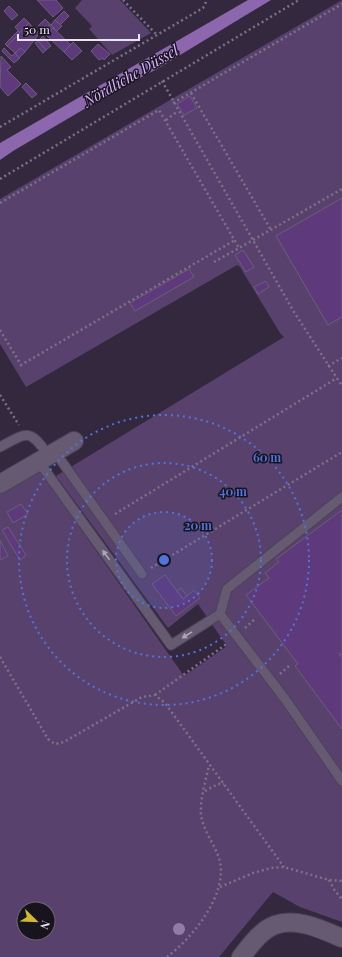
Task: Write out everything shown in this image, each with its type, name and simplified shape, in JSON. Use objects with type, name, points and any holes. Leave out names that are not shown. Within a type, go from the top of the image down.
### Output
[{"type":"street","points":[[0,484],[74,441]]},
{"type":"street","points":[[241,957],[262,934],[275,925],[296,923],[310,926],[342,938]]},
{"type":"lane","points":[[0,447],[19,436],[26,435],[36,439],[171,645],[220,614],[227,589],[342,496]]},
{"type":"lane","points":[[48,456],[104,521],[142,574]]},
{"type":"lane","points":[[220,614],[236,637],[285,699],[342,781]]},
{"type":"path","points":[[123,0],[157,35]]},
{"type":"path","points":[[0,127],[203,8],[207,0]]},
{"type":"path","points":[[0,179],[299,0]]},
{"type":"path","points":[[173,103],[342,4]]},
{"type":"path","points":[[162,81],[173,103],[254,240],[294,312],[342,386]]},
{"type":"path","points":[[191,93],[271,230]]},
{"type":"path","points":[[0,203],[159,110],[239,248]]},
{"type":"path","points":[[166,120],[178,111]]},
{"type":"path","points":[[214,262],[342,188]]},
{"type":"path","points":[[0,330],[21,365],[235,240]]},
{"type":"path","points":[[328,366],[342,358]]},
{"type":"path","points":[[104,521],[337,378]]},
{"type":"path","points":[[0,395],[26,435]]},
{"type":"path","points":[[142,574],[342,452]]},
{"type":"path","points":[[0,657],[48,739],[55,744],[64,742],[142,697],[155,695],[236,637]]},
{"type":"path","points":[[155,695],[165,703],[284,867]]},
{"type":"path","points":[[167,957],[186,942],[214,900],[220,887],[220,862],[205,829],[201,814],[210,765]]},
{"type":"path","points":[[205,791],[218,784],[224,784]]},
{"type":"path","points":[[220,887],[253,873],[271,868],[284,867],[329,880],[342,881]]},
{"type":"path","points":[[329,880],[335,891],[342,899]]},
{"type":"shaded area","points":[[82,0],[120,0],[151,33],[112,55],[89,29],[92,26],[75,8]]},
{"type":"shaded area","points":[[342,0],[342,922],[300,907],[273,892],[219,957],[0,957],[0,491],[38,468],[184,676],[227,646],[198,604],[168,628],[56,476],[284,337],[280,333],[240,267],[237,265],[26,387],[0,344],[0,199]]},
{"type":"water","name":"Nördliche Düssel","points":[[248,0],[271,0],[157,69],[120,88],[0,160],[0,143]]},
{"type":"building","points":[[37,0],[56,0],[63,8],[53,17]]},
{"type":"building","points":[[9,6],[18,15],[12,20],[4,11]]},
{"type":"building","points":[[64,11],[69,16],[60,25],[55,20]]},
{"type":"building","points":[[24,18],[29,23],[20,33],[15,27]]},
{"type":"building","points":[[45,19],[50,24],[43,32],[38,26]]},
{"type":"building","points":[[55,20],[62,26],[56,32],[51,25]]},
{"type":"building","points":[[29,23],[39,34],[25,52],[21,48],[15,53],[7,46]]},
{"type":"building","points":[[50,24],[55,29],[53,28],[46,35],[43,32]]},
{"type":"building","points":[[53,28],[71,45],[64,52],[46,35]]},
{"type":"building","points":[[18,31],[20,33],[7,46],[5,44]]},
{"type":"building","points":[[43,36],[51,46],[46,50],[38,41]]},
{"type":"building","points":[[38,41],[46,50],[43,53],[35,43]]},
{"type":"building","points":[[73,42],[82,51],[72,60],[64,52]]},
{"type":"building","points":[[98,44],[110,54],[104,60],[103,58],[99,60],[91,51]]},
{"type":"building","points":[[4,48],[12,56],[15,53],[20,58],[14,63],[2,51]]},
{"type":"building","points":[[21,48],[25,52],[19,58],[15,53]]},
{"type":"building","points":[[1,56],[11,67],[7,70],[21,84],[8,96],[0,87]]},
{"type":"building","points":[[26,83],[37,94],[32,98],[22,87]]},
{"type":"building","points":[[190,96],[197,108],[184,115],[177,104]]},
{"type":"building","points":[[342,198],[342,317],[328,325],[276,236]]},
{"type":"building","points":[[243,250],[254,267],[246,272],[235,255]]},
{"type":"building","points":[[189,269],[194,277],[135,311],[130,303]]},
{"type":"building","points":[[266,281],[269,287],[258,294],[254,287]]},
{"type":"building","points":[[21,504],[28,514],[13,523],[7,512]]},
{"type":"building","points":[[342,510],[342,655],[339,653],[342,658],[342,729],[295,666],[298,664],[246,595],[269,578],[265,573],[279,562],[276,559]]},
{"type":"building","points":[[8,527],[26,555],[20,560],[2,530]]},
{"type":"building","points":[[0,540],[8,556],[0,560]]},
{"type":"building","points":[[165,575],[183,599],[194,590],[200,598],[176,616],[152,584]]},
{"type":"building","points":[[181,588],[187,596],[183,599],[177,591]]}]
